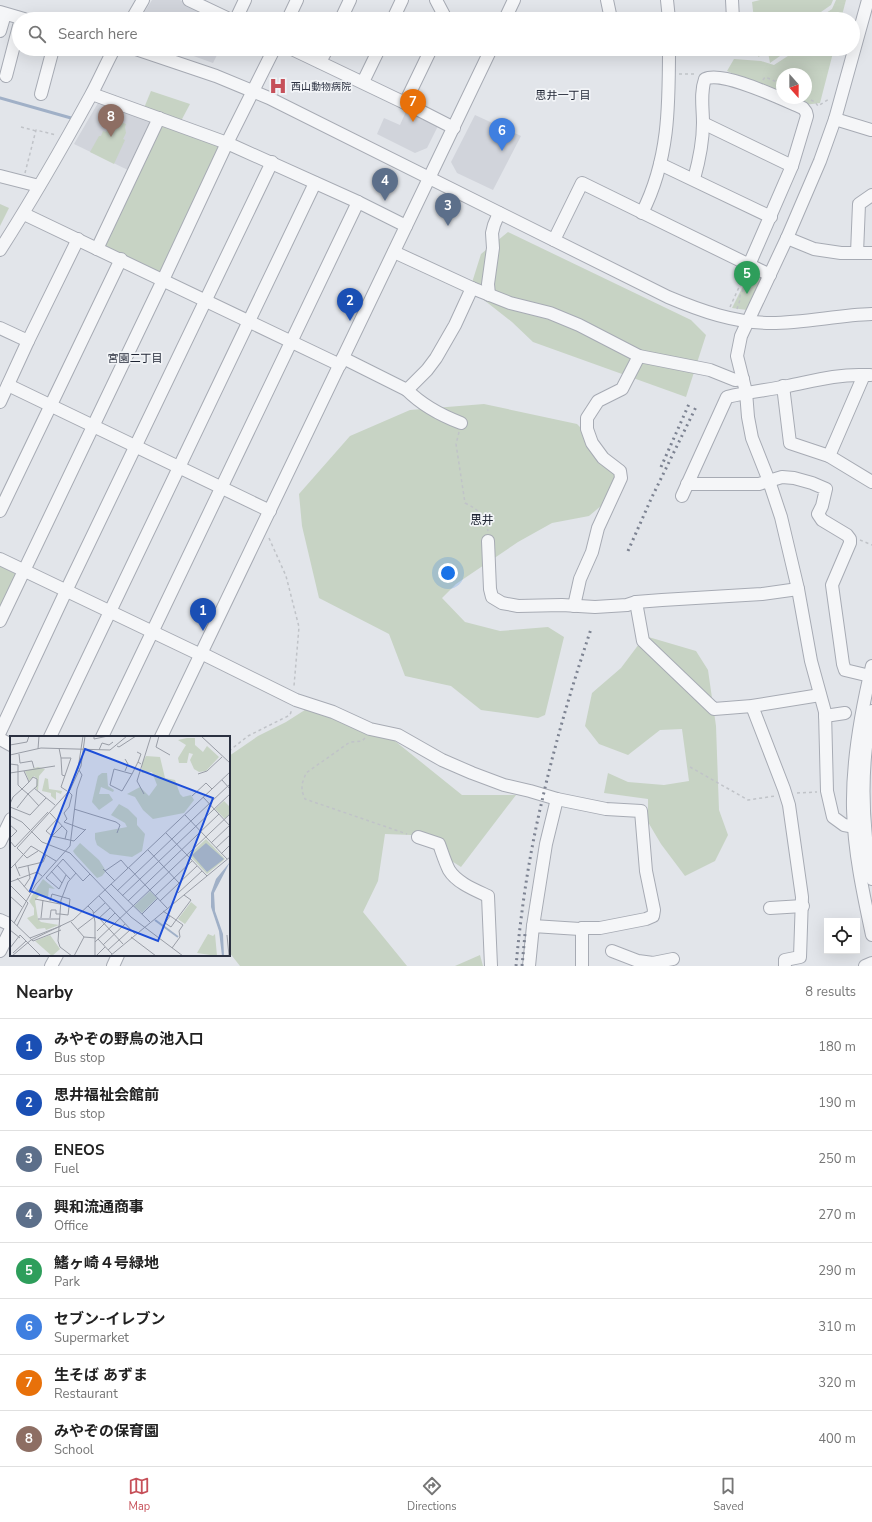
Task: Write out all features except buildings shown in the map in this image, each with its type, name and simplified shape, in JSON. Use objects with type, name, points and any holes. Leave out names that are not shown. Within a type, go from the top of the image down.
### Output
[{"type":"street","points":[[136,12],[143,0]]},
{"type":"street","points":[[191,0],[215,12]]},
{"type":"street","points":[[239,12],[245,0]]},
{"type":"street","points":[[291,12],[297,0]]},
{"type":"street","points":[[344,12],[350,0]]},
{"type":"street","points":[[396,12],[402,0]]},
{"type":"street","points":[[436,0],[442,12]]},
{"type":"street","points":[[508,12],[514,0]]},
{"type":"street","points":[[607,0],[610,12]]},
{"type":"street","points":[[667,0],[668,12]]},
{"type":"street","points":[[732,0],[733,12]]},
{"type":"street","points":[[860,29],[868,0]]},
{"type":"street","points":[[0,31],[2,13],[12,17]]},
{"type":"street","points":[[6,76],[12,54]]},
{"type":"street","points":[[41,94],[51,56]]},
{"type":"street","points":[[0,250],[24,214],[67,139],[92,94],[111,56]]},
{"type":"street","points":[[158,56],[254,92],[690,307],[720,317],[771,323],[856,314],[872,314]]},
{"type":"street","points":[[0,621],[228,142],[271,56]]},
{"type":"street","points":[[307,56],[405,102],[454,128]]},
{"type":"street","points":[[320,62],[323,56]]},
{"type":"street","points":[[363,82],[376,56]]},
{"type":"street","points":[[405,102],[428,56]]},
{"type":"street","points":[[161,736],[488,56]]},
{"type":"street","points":[[642,213],[652,194],[658,177],[665,142],[669,56]]},
{"type":"street","points":[[853,56],[835,120],[820,160],[787,238],[765,273],[748,321],[741,336],[737,356],[746,392],[748,417],[752,438],[781,517],[798,589],[811,661],[825,716],[826,791],[833,817],[844,824],[855,827]]},
{"type":"street","points":[[694,179],[699,163],[703,123],[702,86],[705,79],[710,77],[722,77],[742,82],[802,108],[806,112],[807,116],[792,166],[749,265]]},
{"type":"street","points":[[92,94],[228,142],[358,202],[406,226]]},
{"type":"street","points":[[97,249],[160,118]]},
{"type":"street","points":[[835,120],[872,130]]},
{"type":"street","points":[[703,123],[792,166]]},
{"type":"street","points":[[0,732],[66,590],[272,162]]},
{"type":"street","points":[[660,164],[771,217]]},
{"type":"street","points":[[0,176],[39,186]]},
{"type":"street","points":[[50,736],[315,183]]},
{"type":"street","points":[[554,240],[582,184],[765,273]]},
{"type":"street","points":[[857,253],[858,204],[872,195]]},
{"type":"street","points":[[102,736],[358,202]]},
{"type":"street","points":[[489,295],[488,284],[493,248],[492,233],[499,213]]},
{"type":"street","points":[[24,214],[121,259],[249,322],[407,390],[419,401],[440,415],[461,423]]},
{"type":"street","points":[[787,238],[814,249],[841,253],[872,253]]},
{"type":"street","points":[[0,402],[78,239]]},
{"type":"street","points":[[394,252],[489,295],[510,303],[550,313],[579,325],[639,356],[710,370],[735,380],[743,379]]},
{"type":"street","points":[[0,511],[121,259]]},
{"type":"street","points":[[407,390],[428,370],[436,358],[455,325],[472,288]]},
{"type":"street","points":[[0,328],[28,341]]},
{"type":"street","points":[[574,606],[580,579],[592,552],[598,528],[621,478],[620,471],[603,458],[592,443],[587,429],[588,418],[598,400],[622,389],[639,356]]},
{"type":"street","points":[[682,496],[728,398],[746,392],[846,375],[868,375],[830,456]]},
{"type":"street","points":[[8,385],[270,511]]},
{"type":"street","points":[[783,386],[790,443],[830,456],[872,482]]},
{"type":"street","points":[[687,484],[759,484],[782,477],[794,478],[812,484],[826,489],[822,506],[818,514],[822,520],[847,535],[850,539],[850,543],[832,585],[845,670],[871,671],[860,724],[853,808],[862,892],[872,935]]},
{"type":"street","points":[[488,541],[490,589],[492,597],[496,600],[518,606],[595,607],[626,605],[636,602],[762,594],[798,589]]},
{"type":"street","points":[[0,559],[293,699],[333,712],[370,729],[398,735],[442,760],[472,774],[504,785],[557,799],[606,809],[641,811],[646,871],[654,910],[653,916],[646,919],[600,928],[580,929],[533,926]]},
{"type":"street","points":[[636,602],[643,641],[714,709],[752,706],[820,695]]},
{"type":"street","points":[[752,706],[786,794],[794,831],[803,906],[800,957],[785,960],[785,966]]},
{"type":"street","points":[[872,711],[866,755],[864,788],[867,841],[872,879]]},
{"type":"street","points":[[825,716],[845,713]]},
{"type":"street","points":[[0,739],[10,744]]},
{"type":"street","points":[[529,966],[533,926],[546,844],[557,799]]},
{"type":"street","points":[[0,842],[10,821]]},
{"type":"street","points":[[418,837],[439,844],[449,870],[454,877],[488,896],[491,966]]},
{"type":"street","points":[[770,908],[803,906]]},
{"type":"street","points":[[0,920],[10,925]]},
{"type":"street","points":[[582,928],[582,966]]},
{"type":"street","points":[[0,951],[10,931]]},
{"type":"street","points":[[612,951],[638,961],[654,965],[673,959]]},
{"type":"street","points":[[51,966],[56,956]]},
{"type":"street","points":[[113,966],[118,956]]},
{"type":"street","points":[[865,966],[872,963]]},
{"type":"path","points":[[669,74],[700,74],[705,79]]},
{"type":"path","points":[[765,77],[776,82]]},
{"type":"path","points":[[812,100],[818,106],[828,98]]},
{"type":"path","points":[[21,127],[67,139]]},
{"type":"path","points":[[25,174],[36,131]]},
{"type":"path","points":[[728,312],[749,265]]},
{"type":"path","points":[[735,313],[740,296],[746,284],[765,273]]},
{"type":"path","points":[[461,423],[456,444],[465,503],[478,510],[485,519],[489,536],[488,541]]},
{"type":"path","points":[[230,750],[248,736],[290,715],[293,699],[298,627],[286,576],[263,525]]},
{"type":"path","points":[[370,729],[363,740],[350,742],[306,773],[302,784],[302,791],[305,799],[399,832],[418,837]]},
{"type":"path","points":[[690,767],[748,800],[786,794],[826,791]]},
{"type":"shaded area","points":[[152,0],[180,0],[205,12],[144,12]]},
{"type":"shaded area","points":[[194,56],[216,56],[213,63]]},
{"type":"shaded area","points":[[98,103],[152,122],[130,171],[74,144]]},
{"type":"shaded area","points":[[408,107],[440,122],[427,148],[415,153],[377,134],[384,118],[400,125]]},
{"type":"shaded area","points":[[475,115],[521,136],[493,190],[457,173],[451,162]]},
{"type":"green space","points":[[760,0],[833,0],[831,5],[821,12],[753,12],[752,2]]},
{"type":"green space","points":[[836,0],[846,0],[843,12],[828,12],[832,9]]},
{"type":"green space","points":[[769,56],[780,56],[770,63]]},
{"type":"green space","points":[[788,56],[832,56],[820,103],[812,104],[812,68],[776,68],[776,92],[727,71],[734,59],[761,61],[774,65]]},
{"type":"green space","points":[[151,91],[190,104],[181,121],[144,108]]},
{"type":"green space","points":[[110,107],[122,112],[121,115],[124,117],[121,122],[126,124],[126,133],[123,139],[125,140],[114,164],[90,152],[103,131],[106,132],[111,121],[108,119],[112,112],[109,111]]},
{"type":"green space","points":[[160,125],[221,147],[162,272],[157,273],[106,248],[104,244]]},
{"type":"green space","points":[[0,204],[9,208],[0,226]]},
{"type":"green space","points":[[508,232],[691,320],[706,335],[686,397],[533,342],[512,322],[470,289],[481,254]]},
{"type":"green space","points":[[751,270],[761,274],[763,280],[747,310],[732,308]]},
{"type":"green space","points":[[484,404],[577,424],[608,456],[620,490],[589,516],[552,523],[518,542],[456,584],[442,598],[465,622],[500,631],[548,627],[564,637],[545,715],[538,718],[481,710],[451,686],[405,676],[389,634],[319,598],[302,526],[299,494],[350,436],[410,410]]},
{"type":"green space","points":[[0,566],[16,574],[0,609]]},
{"type":"green space","points":[[645,636],[696,651],[708,670],[716,726],[719,810],[728,835],[715,861],[685,876],[661,844],[648,822],[648,799],[604,793],[608,773],[628,782],[664,785],[689,781],[682,729],[660,730],[628,755],[599,744],[585,726],[592,693],[621,668]]},
{"type":"green space","points":[[308,708],[390,737],[462,795],[516,795],[461,867],[411,835],[385,834],[378,881],[363,912],[407,966],[240,966],[230,953],[230,755],[258,736],[286,722]]},
{"type":"green space","points":[[480,955],[483,966],[455,966]]},
{"type":"waterway","points":[[0,98],[71,118]]},
{"type":"railway","points":[[661,467],[689,404]]},
{"type":"railway","points":[[628,551],[651,499],[696,407]]},
{"type":"railway","points":[[516,966],[526,883],[537,821],[558,736],[591,629]]},
{"type":"railway","points":[[522,966],[525,934]]},
{"type":"place","name":"西山動物病院","points":[[278,86]]},
{"type":"place","name":"生そば あずま","points":[[413,122]]},
{"type":"place","name":"みやぞの保育園","points":[[111,137]]},
{"type":"place","name":"セブン-イレブン","points":[[502,151]]},
{"type":"place","name":"興和流通商事","points":[[385,201]]},
{"type":"place","name":"ENEOS","points":[[448,226]]},
{"type":"place","name":"鰭ヶ崎４号緑地","points":[[747,294]]},
{"type":"place","name":"思井福祉会館前","points":[[350,321]]},
{"type":"place","name":"みやぞの野鳥の池入口","points":[[203,631]]},
{"type":"district","name":"思井一丁目","points":[[563,95]]},
{"type":"district","name":"宮園二丁目","points":[[135,358]]},
{"type":"district","name":"思井","points":[[482,520]]}]
